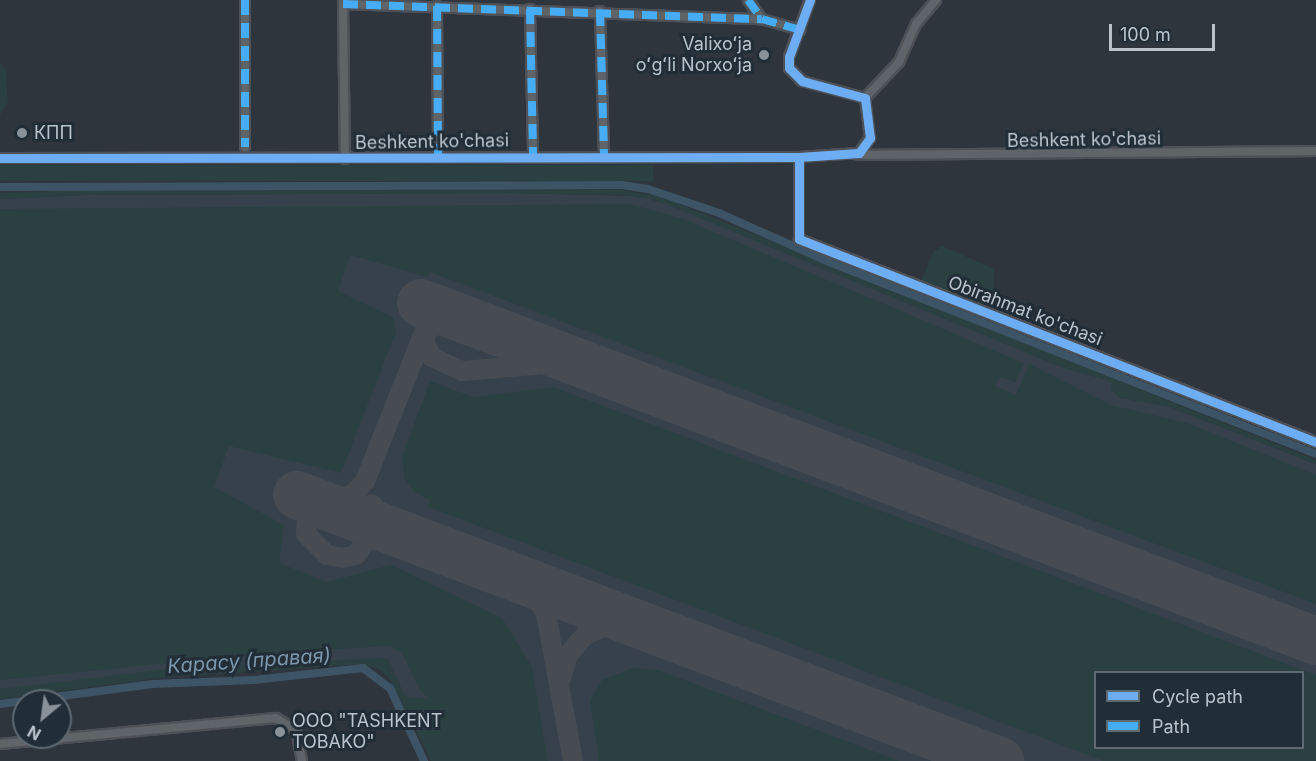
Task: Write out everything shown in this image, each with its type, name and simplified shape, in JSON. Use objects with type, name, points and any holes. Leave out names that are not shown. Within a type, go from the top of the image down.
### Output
[{"type":"street","points":[[245,0],[245,147]]},
{"type":"street","points":[[748,0],[762,19]]},
{"type":"street","points":[[810,0],[789,57],[793,74],[802,81],[865,98]]},
{"type":"street","points":[[865,98],[899,62],[920,17],[936,0]]},
{"type":"street","points":[[345,159],[343,2],[762,19],[800,30]]},
{"type":"street","points":[[437,6],[438,158]]},
{"type":"street","points":[[530,9],[533,157]]},
{"type":"street","points":[[600,11],[604,157]]},
{"type":"street","points":[[865,98],[870,138],[876,155]]},
{"type":"street","name":"Beshkent ko'chasi","points":[[853,154],[864,150],[870,138]]},
{"type":"street","name":"Beshkent ko'chasi","points":[[0,158],[799,157],[853,154],[1316,152]]},
{"type":"street","name":"Obirahmat ko'chasi","points":[[799,157],[799,239],[1316,442]]},
{"type":"street","points":[[0,744],[276,718],[296,730],[303,761]]},
{"type":"shaded area","points":[[511,193],[638,196],[675,206],[1061,367],[1111,381],[1120,398],[1167,406],[1316,464],[1316,761],[434,761],[387,658],[0,689],[0,199],[86,195]]},
{"type":"green space","points":[[0,63],[6,70],[8,103],[0,115]]},
{"type":"green space","points":[[0,165],[653,165],[653,181],[0,181]]},
{"type":"green space","points":[[86,190],[620,190],[662,197],[1316,460],[1316,464],[1167,406],[1120,398],[1111,390],[1111,381],[1061,367],[656,200],[623,195],[511,193],[86,195],[0,199],[0,193]]},
{"type":"green space","points":[[630,204],[683,219],[1024,363],[1016,382],[999,377],[995,386],[1016,395],[1029,364],[1111,405],[1187,423],[1316,475],[1316,604],[430,272],[428,277],[350,255],[338,291],[394,318],[396,332],[341,473],[229,446],[214,487],[284,525],[279,563],[327,582],[391,565],[502,618],[532,667],[548,761],[431,761],[390,679],[379,669],[362,664],[159,678],[72,689],[12,689],[12,697],[0,699],[0,689],[183,667],[387,658],[405,696],[429,699],[419,689],[402,653],[389,646],[269,653],[0,680],[0,209]]},
{"type":"green space","points":[[942,246],[994,269],[994,313],[920,284],[933,252]]},
{"type":"green space","points":[[430,381],[473,397],[553,387],[1316,675],[1316,761],[1104,761],[428,507],[430,500],[414,492],[405,479],[402,457]]},
{"type":"green space","points":[[633,668],[658,670],[899,761],[599,761],[590,701],[602,680]]},
{"type":"waterway","name":"Карасу (правая)","points":[[0,187],[622,185],[648,189],[719,213],[829,262],[1316,454]]},
{"type":"waterway","name":"Карасу (правая)","points":[[72,695],[153,684],[254,680],[363,668],[390,688],[424,761]]},
{"type":"waterway","name":"Карасу (правая)","points":[[0,704],[12,702]]},
{"type":"taxiway","points":[[456,306],[470,311],[489,328]]},
{"type":"taxiway","points":[[373,507],[372,532],[356,555],[342,558],[327,555],[306,534],[307,518],[313,508],[353,494],[365,481],[424,333],[442,321],[465,319]]},
{"type":"taxiway","points":[[425,328],[425,344],[432,357],[462,371],[569,362],[585,365]]},
{"type":"taxiway","points":[[372,504],[386,524],[411,538]]},
{"type":"taxiway","points":[[503,573],[530,589],[546,614],[573,761]]},
{"type":"taxiway","points":[[561,678],[568,655],[585,635],[612,623],[642,626]]},
{"type":"runway","points":[[421,303],[1316,641]]},
{"type":"runway","points":[[297,495],[1000,761]]},
{"type":"marked path","points":[[245,0],[245,147]]},
{"type":"marked path","points":[[748,0],[762,19]]},
{"type":"marked path","points":[[343,4],[762,19],[800,30]]},
{"type":"marked path","points":[[437,6],[438,158]]},
{"type":"marked path","points":[[530,9],[533,157]]},
{"type":"marked path","points":[[600,11],[604,157]]},
{"type":"cycle path","points":[[0,158],[799,157],[859,153],[870,138],[865,98],[802,81],[789,68],[789,57],[810,0]]},
{"type":"cycle path","points":[[799,157],[799,239],[1316,442]]},
{"type":"place","name":"Valixoʻja oʻgʻli Norxoʻja","points":[[764,55]]},
{"type":"place","name":"КПП","points":[[22,133]]},
{"type":"place","name":"OOO \"TASHKENT TOBAKO\"","points":[[280,732]]}]
